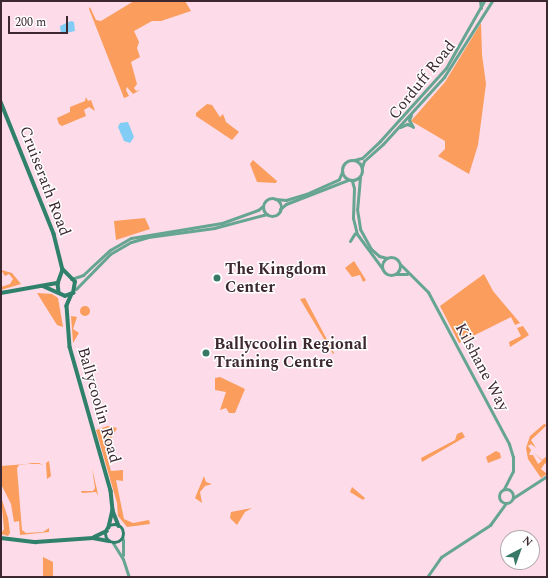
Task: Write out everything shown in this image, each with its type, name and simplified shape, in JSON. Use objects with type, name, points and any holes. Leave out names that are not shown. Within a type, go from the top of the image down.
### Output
[{"type":"main road","name":"Cruiserath Road","points":[[1,102],[48,214],[63,270],[70,278],[76,289]]},
{"type":"main road","points":[[61,293],[59,282],[63,270]]},
{"type":"main road","points":[[1,293],[18,288],[43,286],[70,278]]},
{"type":"main road","points":[[43,286],[61,293],[72,294]]},
{"type":"main road","name":"Ballycoolin Road","points":[[67,306],[76,289]]},
{"type":"main road","name":"Ballycoolin Road","points":[[61,293],[67,306],[70,346],[111,491],[113,510],[119,526],[124,533],[123,539]]},
{"type":"main road","name":"Ballycoolin Road","points":[[108,530],[113,510]]},
{"type":"main road","points":[[92,538],[119,526]]},
{"type":"main road","points":[[108,530],[111,542]]},
{"type":"main road","points":[[1,538],[36,542],[92,538],[111,542],[123,539]]},
{"type":"street","points":[[480,1],[480,11]]},
{"type":"street","name":"Corduff Road","points":[[354,160],[362,158],[380,141],[442,72],[480,11],[484,1]]},
{"type":"street","name":"Corduff Road","points":[[362,167],[364,160],[390,136],[456,61],[492,1]]},
{"type":"street","points":[[390,136],[403,125],[413,127],[409,118],[423,100]]},
{"type":"street","points":[[70,278],[82,275],[110,250],[131,238],[222,222],[258,210],[268,199],[286,200],[306,194],[339,178],[346,162],[354,160],[362,167],[357,209],[360,230],[372,250],[379,256],[395,258],[400,264],[395,274]]},
{"type":"street","points":[[342,172],[350,180],[356,235],[350,241],[361,242]]},
{"type":"street","points":[[76,289],[110,254],[132,242],[148,237],[214,228],[267,214],[274,215],[289,202],[360,177]]},
{"type":"street","points":[[275,199],[279,202],[280,210]]},
{"type":"street","points":[[263,206],[267,214]]},
{"type":"street","points":[[355,227],[361,242],[388,274],[407,274]]},
{"type":"street","points":[[382,268],[383,263],[387,258]]},
{"type":"street","name":"Kilshane Way","points":[[400,264],[407,274],[421,283],[428,292],[509,444],[513,462],[509,482],[511,493]]},
{"type":"street","points":[[427,577],[441,556],[490,524],[506,503],[547,476]]},
{"type":"street","name":"Kilshane Way","points":[[504,489],[509,482]]},
{"type":"street","points":[[501,509],[499,494],[504,489],[516,495]]},
{"type":"street","points":[[511,493],[513,499]]},
{"type":"street","points":[[501,500],[506,503]]},
{"type":"street","points":[[123,539],[123,559]]},
{"type":"street","points":[[111,542],[123,559],[129,577]]},
{"type":"shaded area","points":[[134,1],[185,1],[191,11],[161,21],[152,21],[134,31],[139,42],[137,48],[140,57],[131,62],[137,84],[134,88],[136,91],[140,90],[133,94],[127,87],[126,90],[129,96],[124,98],[89,9],[90,7],[96,20],[101,21]]},
{"type":"shaded area","points":[[481,23],[482,55],[486,84],[478,145],[469,174],[438,156],[445,149],[445,141],[411,121],[445,82]]},
{"type":"shaded area","points":[[86,97],[88,101],[91,100],[95,111],[89,107],[84,110],[86,116],[62,126],[59,124],[57,118],[70,112],[70,107],[85,101]]},
{"type":"shaded area","points":[[207,104],[212,105],[220,117],[223,114],[226,122],[239,132],[232,140],[196,116],[196,113]]},
{"type":"shaded area","points":[[253,160],[277,181],[276,183],[257,182],[250,164]]},
{"type":"shaded area","points":[[145,218],[150,229],[116,240],[114,221]]},
{"type":"shaded area","points":[[354,261],[366,280],[363,282],[360,275],[352,277],[345,268]]},
{"type":"shaded area","points":[[1,270],[12,273],[21,284],[1,290],[1,287],[10,284],[13,279],[9,274],[5,276]]},
{"type":"shaded area","points":[[484,274],[493,291],[520,323],[515,325],[511,317],[459,343],[440,306]]},
{"type":"shaded area","points":[[37,293],[52,294],[58,298],[63,327],[57,325]]},
{"type":"shaded area","points":[[305,298],[334,353],[333,354],[300,299]]},
{"type":"shaded area","points":[[83,306],[87,306],[89,307],[89,315],[83,316],[80,313],[80,309]]},
{"type":"shaded area","points":[[71,316],[77,317],[73,329],[79,333],[73,343]]},
{"type":"shaded area","points":[[523,326],[529,335],[510,347],[509,342],[521,336],[517,328]]},
{"type":"shaded area","points":[[220,377],[245,389],[235,413],[229,413],[226,408],[220,410],[226,392],[215,390],[215,378]]},
{"type":"shaded area","points":[[544,424],[547,425],[531,440],[536,448],[531,444],[528,446],[531,450],[529,455],[533,455],[538,464],[542,461],[534,453],[542,460],[547,456],[547,465],[545,463],[541,469],[547,474],[541,478],[528,459],[526,448],[530,436]]},
{"type":"shaded area","points":[[108,426],[117,428],[105,449],[111,471],[123,470],[123,481],[116,480],[124,519],[133,523],[149,520],[150,524],[127,527],[118,516],[117,503],[96,430]]},
{"type":"shaded area","points":[[462,432],[465,437],[422,462],[421,458],[455,440],[457,434]]},
{"type":"shaded area","points":[[496,451],[500,453],[501,458],[488,463],[486,457]]},
{"type":"shaded area","points":[[49,461],[51,476],[47,479],[46,463]]},
{"type":"shaded area","points":[[30,464],[19,465],[17,468],[22,530],[26,533],[43,532],[49,528],[49,532],[20,535],[19,521],[14,522],[11,504],[1,484],[1,466]]},
{"type":"shaded area","points":[[92,468],[98,496],[96,492],[82,493],[81,491],[93,491],[95,488]]},
{"type":"shaded area","points":[[204,476],[206,482],[212,484],[205,486],[200,492],[202,503],[195,498]]},
{"type":"shaded area","points":[[352,487],[365,498],[363,500],[350,492]]},
{"type":"shaded area","points":[[1,497],[8,518],[10,533],[8,536],[1,534],[4,529]]},
{"type":"shaded area","points":[[252,508],[245,512],[237,525],[230,518],[231,512]]},
{"type":"shaded area","points":[[43,557],[53,562],[53,577],[43,577]]},
{"type":"water","points":[[71,21],[74,22],[75,31],[61,34],[60,26]]},
{"type":"water","points":[[128,122],[134,137],[130,143],[124,141],[118,127],[120,123]]},
{"type":"place","name":"The Kingdom Center","points":[[217,278]]},
{"type":"place","name":"Ballycoolin Regional Training Centre","points":[[206,353]]}]
